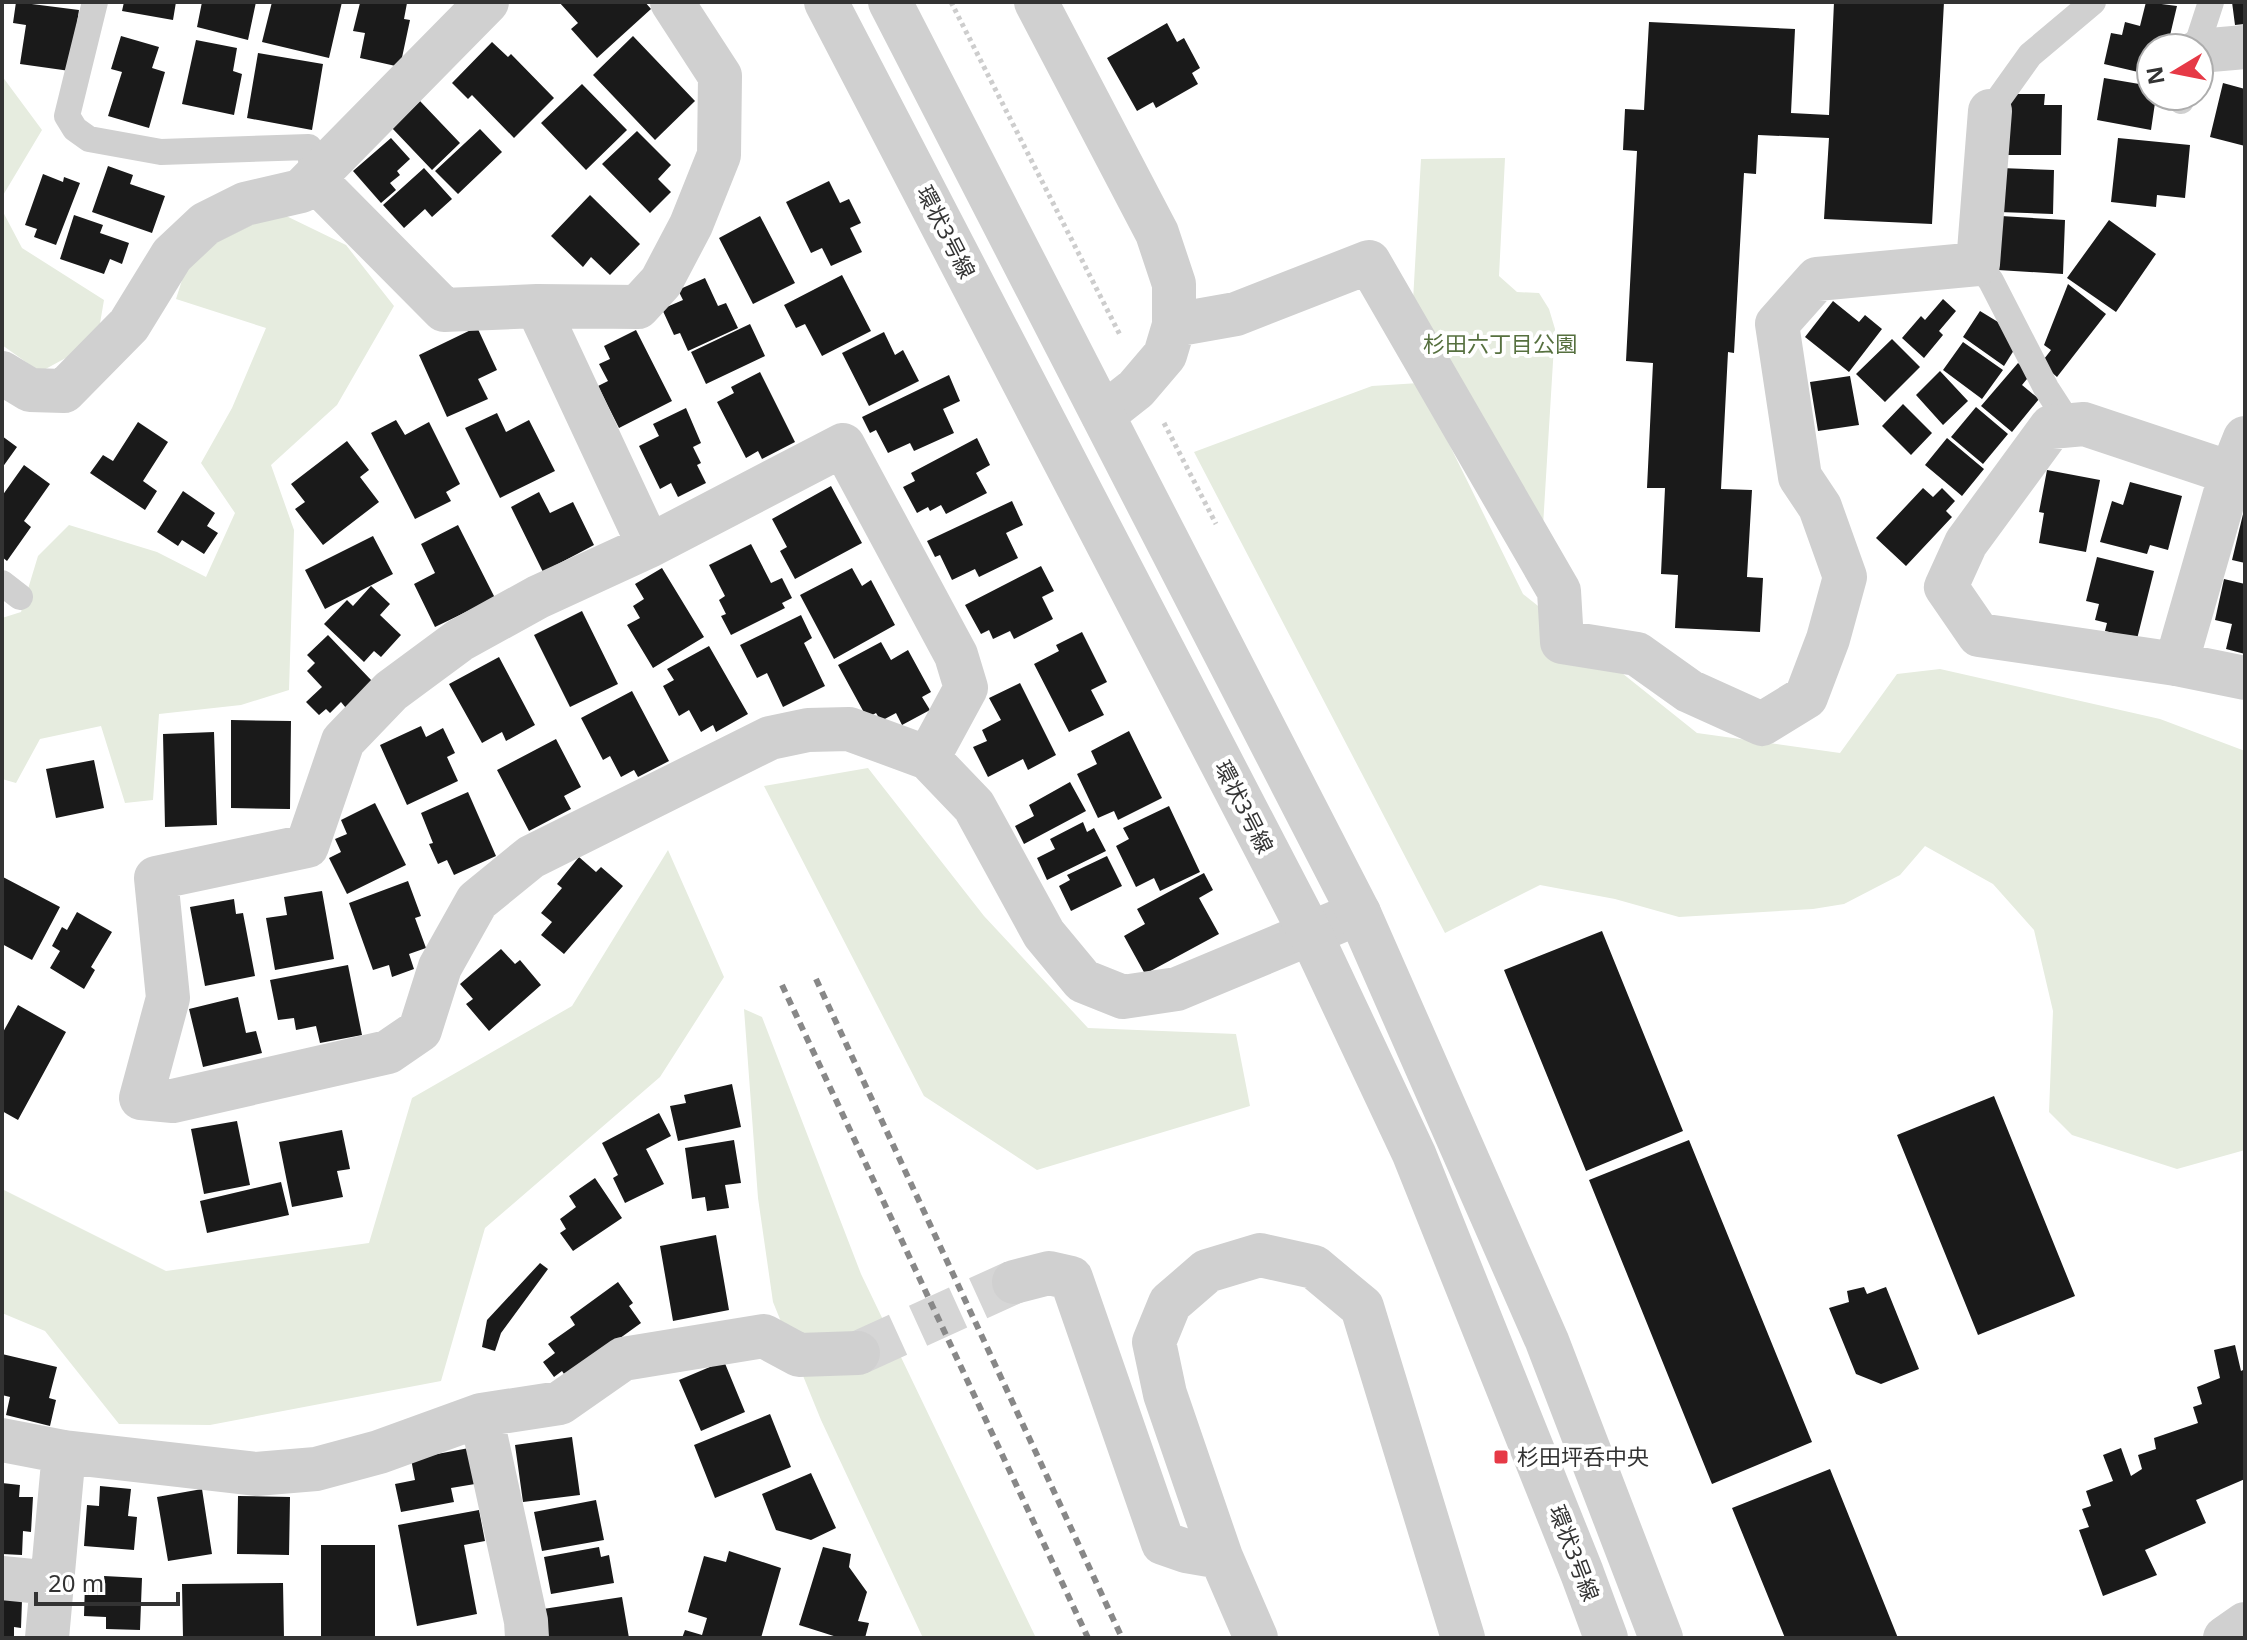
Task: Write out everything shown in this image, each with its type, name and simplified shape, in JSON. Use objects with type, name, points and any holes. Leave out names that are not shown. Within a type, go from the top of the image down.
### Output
[{"type":"street","points":[[2,373],[30,390],[64,391],[129,325],[172,255],[205,224],[245,204],[301,191],[487,2]]},
{"type":"street","points":[[314,179],[444,310],[537,306],[638,307],[661,282],[691,225],[719,155],[720,76],[672,2]]},
{"type":"street","name":"環状3号線","points":[[826,2],[1310,933],[1414,1154],[1606,1638]]},
{"type":"street","points":[[890,2],[1359,913],[1547,1341],[1661,1638]]},
{"type":"street","points":[[1036,2],[1157,233],[1174,304],[1165,355],[1136,389],[1103,415]]},
{"type":"street","points":[[2215,49],[2245,47]]},
{"type":"street","points":[[1174,304],[1236,314],[1369,262],[1559,591],[1562,642],[1637,654],[1689,691],[1762,724],[1806,697],[1828,639],[1845,577],[1820,507],[1800,477],[1777,324],[1817,279],[1978,264],[1990,111]]},
{"type":"street","points":[[537,306],[649,546]]},
{"type":"street","points":[[2176,664],[2238,456],[2084,424],[2051,427],[1966,543],[1946,587],[1979,635],[2176,664],[2245,678]]},
{"type":"street","points":[[928,758],[966,688],[956,655],[843,445],[649,546],[538,597],[460,640],[391,691],[343,741],[307,846],[156,878],[168,998],[141,1098],[173,1101],[388,1052],[420,1030],[440,967],[477,901],[531,857],[770,738],[808,730],[849,729],[928,758],[974,806],[1044,934],[1083,981],[1123,997],[1177,989],[1359,913]]},
{"type":"street","points":[[1256,1638],[1221,1557],[1165,1394],[1154,1342],[1170,1303],[1207,1271],[1260,1255],[1314,1267],[1362,1307],[1463,1638]]},
{"type":"street","points":[[1014,1282],[1049,1273],[1071,1278],[1163,1543],[1221,1557]]},
{"type":"street","points":[[2,1440],[64,1452],[256,1474],[301,1470],[379,1452],[481,1415],[560,1403],[623,1359],[764,1336],[799,1355],[858,1353]]},
{"type":"street","points":[[481,1415],[526,1621],[527,1638]]},
{"type":"street","points":[[47,1638],[64,1452]]},
{"type":"street","points":[[2,1578],[52,1583]]},
{"type":"street","points":[[2225,1638],[2245,1624]]},
{"type":"lane","points":[[95,2],[67,116],[75,129],[89,139],[161,152],[309,147],[314,179]]},
{"type":"lane","points":[[1990,111],[2030,55],[2093,2]]},
{"type":"lane","points":[[2203,32],[2211,2]]},
{"type":"lane","points":[[1978,264],[1991,281],[2046,388],[2070,425]]},
{"type":"green space","points":[[2,76],[42,130],[2,197]]},
{"type":"green space","name":"杉田六丁目公園","points":[[1505,158],[1499,276],[1517,292],[1539,293],[1549,309],[1555,329],[1543,526],[1413,301],[1421,159]]},
{"type":"green space","points":[[2,210],[22,248],[104,300],[97,341],[40,372],[2,345]]},
{"type":"green space","points":[[278,212],[346,245],[394,306],[337,405],[271,465],[294,530],[289,690],[241,705],[159,714],[153,800],[125,803],[101,726],[40,739],[16,783],[2,779],[2,618],[21,612],[38,556],[69,525],[157,552],[206,577],[235,513],[201,463],[232,408],[266,328],[176,299],[190,255]]},
{"type":"green space","points":[[1419,383],[1523,594],[1697,733],[1840,753],[1897,674],[1940,669],[2160,719],[2245,751],[2245,1150],[2177,1169],[2072,1135],[2049,1112],[2053,1011],[2034,930],[1993,884],[1925,846],[1900,875],[1844,904],[1813,909],[1679,917],[1615,899],[1540,885],[1445,933],[1194,452],[1372,386]]},
{"type":"green space","points":[[868,768],[984,916],[1088,1028],[1236,1034],[1250,1106],[1037,1170],[924,1096],[764,786]]},
{"type":"green space","points":[[668,850],[724,977],[660,1077],[485,1228],[441,1381],[210,1425],[119,1424],[45,1331],[2,1313],[2,1189],[166,1271],[369,1243],[412,1098],[572,1006]]},
{"type":"green space","points":[[744,1009],[762,1017],[861,1274],[1036,1638],[923,1638],[821,1420],[773,1302],[758,1198]]},
{"type":"building","points":[[16,2],[79,10],[70,71],[20,64],[26,25],[13,23]]},
{"type":"building","points":[[124,2],[176,2],[173,20],[122,11]]},
{"type":"building","points":[[202,2],[256,2],[248,40],[197,27]]},
{"type":"building","points":[[272,2],[342,2],[329,58],[262,42]]},
{"type":"building","points":[[559,2],[645,2],[651,9],[597,58],[571,29],[578,23]]},
{"type":"building","points":[[1834,2],[1944,2],[1932,224],[1824,219],[1829,138],[1758,135],[1756,174],[1744,173],[1734,353],[1728,352],[1721,489],[1752,490],[1747,577],[1763,578],[1760,632],[1675,628],[1678,575],[1661,574],[1665,488],[1647,488],[1653,363],[1626,361],[1637,151],[1623,150],[1625,109],[1644,110],[1649,22],[1795,29],[1791,113],[1829,115]]},
{"type":"building","points":[[2146,2],[2177,6],[2171,32],[2135,32],[2135,71],[2104,64],[2111,33],[2122,35],[2125,22],[2140,26]]},
{"type":"building","points":[[2232,2],[2245,2],[2245,24],[2235,25]]},
{"type":"building","points":[[360,3],[407,3],[404,19],[410,20],[400,67],[360,58],[365,33],[353,31]]},
{"type":"building","points":[[1167,23],[1177,42],[1184,38],[1200,68],[1192,73],[1198,84],[1156,108],[1153,102],[1137,111],[1107,58]]},
{"type":"building","points":[[121,36],[159,47],[152,68],[165,72],[149,128],[108,116],[122,72],[111,69]]},
{"type":"building","points":[[633,36],[695,101],[655,140],[593,75]]},
{"type":"building","points":[[196,40],[237,48],[233,71],[242,74],[234,115],[182,104]]},
{"type":"building","points":[[492,42],[508,57],[511,54],[554,98],[514,138],[472,95],[468,99],[452,83]]},
{"type":"building","points":[[258,53],[323,64],[312,130],[247,118]]},
{"type":"building","points":[[2104,78],[2135,83],[2135,112],[2154,112],[2151,130],[2097,120]]},
{"type":"building","points":[[2223,83],[2245,89],[2245,146],[2210,137]]},
{"type":"building","points":[[582,84],[627,130],[586,170],[541,123]]},
{"type":"building","points":[[2007,94],[2045,94],[2044,105],[2062,105],[2061,155],[2007,155]]},
{"type":"building","points":[[420,101],[460,143],[432,170],[392,128]]},
{"type":"building","points":[[480,129],[502,152],[458,194],[435,171]]},
{"type":"building","points":[[637,131],[671,165],[658,179],[671,192],[650,213],[602,164]]},
{"type":"building","points":[[391,138],[410,159],[397,171],[400,175],[390,183],[396,190],[381,203],[353,171]]},
{"type":"building","points":[[2118,138],[2190,145],[2185,198],[2157,195],[2156,207],[2111,202]]},
{"type":"building","points":[[108,166],[133,175],[130,184],[165,196],[152,233],[92,212]]},
{"type":"building","points":[[424,168],[452,199],[432,217],[425,209],[404,228],[383,205]]},
{"type":"building","points":[[2000,168],[2054,170],[2053,214],[1999,212]]},
{"type":"building","points":[[43,174],[63,182],[64,177],[80,183],[56,245],[34,237],[37,229],[25,225]]},
{"type":"building","points":[[829,181],[840,203],[849,199],[861,223],[850,228],[862,252],[831,266],[822,248],[811,253],[786,202]]},
{"type":"building","points":[[590,195],[640,244],[610,275],[591,257],[583,267],[551,236]]},
{"type":"building","points":[[74,215],[103,225],[100,233],[129,243],[122,264],[110,259],[104,274],[60,259]]},
{"type":"building","points":[[760,216],[795,283],[753,304],[719,238]]},
{"type":"building","points":[[2001,216],[2065,220],[2063,274],[1998,270]]},
{"type":"building","points":[[2109,220],[2156,254],[2116,312],[2067,278]]},
{"type":"building","points":[[842,275],[871,331],[822,356],[805,324],[796,328],[784,305]]},
{"type":"building","points":[[705,278],[718,306],[726,303],[738,328],[688,351],[680,333],[674,335],[662,309],[683,300],[678,290]]},
{"type":"building","points":[[2068,284],[2106,314],[2057,377],[2041,363],[2051,350],[2044,345]]},
{"type":"building","points":[[1943,299],[1956,311],[1939,331],[1943,335],[1924,358],[1902,338],[1921,316],[1925,320]]},
{"type":"building","points":[[1833,301],[1859,322],[1865,315],[1882,329],[1849,372],[1805,337]]},
{"type":"building","points":[[1980,311],[1998,322],[2014,350],[2004,366],[1963,337]]},
{"type":"building","points":[[750,324],[765,356],[706,384],[691,352]]},
{"type":"building","points":[[477,327],[497,370],[478,379],[488,399],[447,417],[419,355]]},
{"type":"building","points":[[636,330],[672,401],[619,428],[598,386],[608,381],[599,364],[610,359],[604,346]]},
{"type":"building","points":[[884,332],[895,355],[903,350],[919,381],[869,406],[842,353]]},
{"type":"building","points":[[1892,339],[1920,367],[1885,402],[1856,374]]},
{"type":"building","points":[[1963,342],[2003,370],[1982,399],[1943,370]]},
{"type":"building","points":[[2018,363],[2031,374],[2022,385],[2039,399],[2012,432],[1981,406]]},
{"type":"building","points":[[1940,371],[1968,401],[1943,425],[1916,395]]},
{"type":"building","points":[[760,372],[795,442],[762,459],[758,451],[746,458],[717,402],[734,393],[731,387]]},
{"type":"building","points":[[949,375],[960,401],[943,409],[954,433],[914,451],[910,443],[888,453],[876,430],[870,433],[862,417]]},
{"type":"building","points":[[1850,376],[1859,425],[1818,431],[1810,382]]},
{"type":"building","points":[[1903,404],[1932,433],[1911,455],[1882,426]]},
{"type":"building","points":[[1976,407],[2008,434],[1983,464],[1951,437]]},
{"type":"building","points":[[686,408],[701,443],[693,447],[706,483],[678,497],[671,483],[660,489],[639,446],[659,436],[653,424]]},
{"type":"building","points":[[497,413],[506,432],[529,420],[555,471],[500,498],[465,428]]},
{"type":"building","points":[[396,420],[405,435],[429,422],[460,484],[446,492],[451,501],[415,519],[371,433]]},
{"type":"building","points":[[138,422],[168,442],[143,481],[157,491],[145,510],[90,473],[103,455],[113,461]]},
{"type":"building","points":[[2,436],[17,447],[2,468]]},
{"type":"building","points":[[977,438],[990,465],[976,473],[987,493],[946,514],[941,505],[917,513],[903,487],[915,481],[911,473]]},
{"type":"building","points":[[1947,438],[1984,469],[1962,496],[1925,465]]},
{"type":"building","points":[[347,441],[369,470],[360,477],[379,502],[323,545],[295,509],[305,502],[291,484]]},
{"type":"building","points":[[24,465],[50,484],[24,521],[31,527],[7,561],[2,557],[2,496]]},
{"type":"building","points":[[2047,470],[2100,480],[2086,552],[2039,543],[2044,513],[2039,512]]},
{"type":"building","points":[[2130,482],[2182,496],[2168,550],[2150,545],[2147,554],[2100,542],[2112,501],[2123,505]]},
{"type":"building","points":[[831,486],[862,543],[795,579],[780,551],[787,547],[772,519]]},
{"type":"building","points":[[1923,488],[1933,497],[1942,488],[1955,501],[1946,511],[1952,517],[1906,566],[1876,538]]},
{"type":"building","points":[[183,491],[215,513],[207,526],[218,533],[204,554],[182,540],[178,546],[157,532]]},
{"type":"building","points":[[539,492],[550,513],[573,502],[594,545],[543,572],[511,507]]},
{"type":"building","points":[[1012,501],[1023,525],[1006,533],[1018,558],[979,577],[975,569],[952,580],[940,555],[935,557],[927,541]]},
{"type":"building","points":[[2245,511],[2245,563],[2232,560]]},
{"type":"building","points":[[458,525],[495,598],[435,627],[414,584],[435,573],[421,544]]},
{"type":"building","points":[[373,536],[393,574],[325,609],[305,570]]},
{"type":"building","points":[[751,544],[771,583],[782,578],[792,598],[782,603],[785,608],[731,635],[721,616],[726,614],[719,600],[725,596],[709,565]]},
{"type":"building","points":[[2097,557],[2154,571],[2137,639],[2105,631],[2107,623],[2095,620],[2099,604],[2086,601]]},
{"type":"building","points":[[1041,566],[1054,591],[1042,597],[1053,619],[1014,639],[1010,631],[993,639],[989,630],[981,634],[965,605]]},
{"type":"building","points":[[662,568],[704,637],[653,668],[627,625],[640,618],[633,606],[644,599],[635,584]]},
{"type":"building","points":[[852,568],[862,586],[871,580],[895,625],[834,659],[800,595]]},
{"type":"building","points":[[2224,579],[2245,584],[2245,654],[2226,649],[2232,624],[2215,620]]},
{"type":"building","points":[[371,586],[390,604],[380,615],[401,635],[381,657],[374,651],[364,662],[324,624],[347,600],[353,606]]},
{"type":"building","points":[[582,611],[618,684],[570,707],[534,635]]},
{"type":"building","points":[[801,615],[812,638],[804,643],[825,686],[783,707],[767,673],[757,678],[740,645]]},
{"type":"building","points":[[1082,632],[1107,682],[1091,690],[1104,715],[1069,732],[1034,664],[1059,651],[1056,645]]},
{"type":"building","points":[[328,635],[372,681],[346,708],[341,702],[330,713],[326,709],[319,715],[306,702],[322,687],[307,671],[315,663],[307,655]]},
{"type":"building","points":[[881,642],[891,660],[908,650],[931,692],[922,697],[930,710],[902,725],[896,713],[881,721],[876,713],[867,718],[838,665]]},
{"type":"building","points":[[709,646],[748,714],[716,732],[713,725],[701,732],[689,710],[679,716],[663,686],[674,680],[667,669]]},
{"type":"building","points":[[499,657],[535,725],[506,741],[502,732],[482,743],[449,684]]},
{"type":"building","points":[[1020,683],[1056,755],[1028,770],[1023,759],[988,777],[973,747],[987,741],[982,730],[1001,720],[989,698]]},
{"type":"building","points":[[632,691],[669,761],[638,777],[634,770],[621,777],[610,756],[603,760],[581,718]]},
{"type":"building","points":[[231,720],[291,721],[290,809],[231,808]]},
{"type":"building","points":[[421,726],[426,737],[443,728],[455,753],[447,757],[458,781],[407,805],[380,745]]},
{"type":"building","points":[[1129,731],[1162,798],[1118,820],[1114,811],[1098,818],[1077,774],[1097,764],[1091,751]]},
{"type":"building","points":[[214,732],[217,825],[165,827],[163,734]]},
{"type":"building","points":[[556,739],[581,787],[564,796],[571,809],[529,831],[497,770]]},
{"type":"building","points":[[94,760],[104,808],[56,818],[46,769]]},
{"type":"building","points":[[1070,782],[1086,811],[1024,844],[1015,826],[1034,816],[1029,805]]},
{"type":"building","points":[[468,792],[496,856],[454,875],[447,860],[438,864],[421,813]]},
{"type":"building","points":[[375,803],[406,865],[347,894],[329,858],[341,852],[335,839],[347,834],[341,820]]},
{"type":"building","points":[[1169,806],[1200,872],[1160,891],[1154,878],[1136,887],[1116,846],[1129,839],[1123,828]]},
{"type":"building","points":[[1083,822],[1087,832],[1094,828],[1106,851],[1047,880],[1037,858],[1055,849],[1050,839]]},
{"type":"building","points":[[1107,856],[1122,886],[1071,911],[1059,886],[1070,880],[1067,875]]},
{"type":"building","points":[[579,857],[596,872],[601,867],[623,886],[564,954],[541,935],[552,922],[541,913],[562,888],[557,884]]},
{"type":"building","points":[[1204,873],[1213,890],[1199,898],[1219,934],[1145,974],[1124,936],[1145,924],[1137,909]]},
{"type":"building","points":[[3,877],[60,907],[32,960],[2,944]]},
{"type":"building","points":[[408,881],[421,916],[415,918],[426,948],[409,954],[414,969],[392,977],[389,965],[373,970],[349,903]]},
{"type":"building","points":[[322,891],[334,959],[275,970],[266,918],[287,915],[284,897]]},
{"type":"building","points":[[234,899],[236,914],[243,913],[255,976],[205,986],[190,907]]},
{"type":"building","points":[[77,912],[112,932],[91,967],[95,970],[84,989],[50,968],[60,951],[52,946],[62,927],[67,930]]},
{"type":"building","points":[[1602,931],[1683,1131],[1586,1171],[1504,970]]},
{"type":"building","points":[[501,949],[515,964],[520,960],[541,985],[489,1031],[466,1004],[473,999],[460,984]]},
{"type":"building","points":[[348,965],[362,1035],[320,1043],[316,1026],[296,1030],[294,1018],[278,1020],[270,980]]},
{"type":"building","points":[[238,997],[246,1033],[256,1031],[262,1053],[203,1067],[189,1009]]},
{"type":"building","points":[[18,1005],[66,1032],[18,1120],[2,1111],[2,1034]]},
{"type":"building","points":[[732,1084],[741,1127],[678,1141],[670,1106],[686,1103],[684,1095]]},
{"type":"building","points":[[1994,1096],[2075,1296],[1978,1335],[1897,1135]]},
{"type":"building","points":[[659,1113],[671,1136],[646,1149],[664,1184],[625,1203],[613,1178],[618,1175],[602,1143]]},
{"type":"building","points":[[237,1121],[250,1185],[204,1194],[191,1129]]},
{"type":"building","points":[[342,1130],[350,1169],[337,1171],[343,1197],[292,1207],[279,1142]]},
{"type":"building","points":[[734,1140],[741,1183],[725,1185],[729,1208],[707,1211],[705,1197],[692,1199],[685,1148]]},
{"type":"building","points":[[1689,1140],[1812,1442],[1712,1484],[1589,1180]]},
{"type":"building","points":[[595,1178],[622,1218],[573,1251],[560,1233],[566,1229],[560,1219],[576,1207],[569,1196]]},
{"type":"building","points":[[281,1182],[289,1215],[207,1233],[200,1201]]},
{"type":"building","points":[[716,1235],[729,1310],[673,1321],[660,1246]]},
{"type":"building","points":[[540,1263],[548,1269],[501,1333],[495,1351],[482,1347],[487,1320]]},
{"type":"building","points":[[618,1282],[633,1303],[629,1306],[641,1323],[566,1377],[562,1371],[554,1377],[543,1362],[555,1353],[548,1344],[575,1325],[570,1317]]},
{"type":"building","points":[[1864,1287],[1867,1294],[1886,1287],[1919,1369],[1881,1384],[1856,1374],[1829,1308],[1849,1302],[1847,1291]]},
{"type":"building","points":[[2235,1345],[2241,1371],[2245,1369],[2245,1479],[2196,1500],[2206,1523],[2145,1550],[2157,1575],[2103,1596],[2079,1530],[2089,1527],[2082,1509],[2091,1506],[2086,1491],[2113,1481],[2103,1455],[2121,1448],[2131,1476],[2142,1469],[2138,1455],[2156,1449],[2154,1438],[2198,1423],[2193,1407],[2202,1404],[2197,1387],[2220,1378],[2214,1350]]},
{"type":"building","points":[[2,1354],[57,1367],[49,1398],[56,1400],[50,1426],[6,1415],[10,1397],[2,1395]]},
{"type":"building","points":[[724,1361],[745,1412],[701,1431],[679,1380]]},
{"type":"building","points":[[770,1414],[791,1467],[715,1498],[694,1445]]},
{"type":"building","points":[[572,1437],[580,1495],[523,1502],[515,1445]]},
{"type":"building","points":[[469,1448],[475,1484],[451,1488],[454,1502],[401,1512],[395,1484],[415,1480],[411,1459]]},
{"type":"building","points":[[1830,1469],[1898,1638],[1785,1638],[1732,1508]]},
{"type":"building","points":[[811,1473],[836,1528],[811,1540],[776,1530],[762,1494]]},
{"type":"building","points":[[2,1483],[20,1485],[19,1497],[33,1497],[31,1532],[23,1531],[22,1555],[2,1554]]},
{"type":"building","points":[[100,1486],[131,1489],[128,1516],[137,1517],[134,1550],[84,1546],[87,1505],[99,1506]]},
{"type":"building","points":[[202,1489],[212,1554],[168,1561],[157,1497]]},
{"type":"building","points":[[238,1496],[290,1497],[289,1555],[237,1554]]},
{"type":"building","points":[[596,1500],[604,1540],[542,1551],[534,1512]]},
{"type":"building","points":[[479,1510],[485,1541],[464,1545],[477,1614],[417,1626],[398,1525]]},
{"type":"building","points":[[321,1545],[375,1545],[375,1638],[321,1638]]},
{"type":"building","points":[[599,1547],[601,1557],[609,1555],[614,1583],[551,1594],[544,1557]]},
{"type":"building","points":[[823,1547],[851,1554],[849,1567],[867,1592],[858,1621],[869,1623],[865,1638],[840,1638],[799,1625]]},
{"type":"building","points":[[729,1551],[781,1568],[761,1638],[682,1638],[685,1630],[702,1635],[707,1618],[688,1612],[704,1556],[726,1562]]},
{"type":"building","points":[[104,1576],[142,1578],[140,1630],[106,1629],[106,1617],[84,1616],[85,1583],[105,1584]]},
{"type":"building","points":[[283,1583],[284,1638],[183,1638],[182,1584]]},
{"type":"building","points":[[622,1597],[629,1638],[548,1638],[543,1609]]},
{"type":"building","points":[[2,1599],[22,1600],[21,1628],[14,1627],[14,1638],[2,1638]]},
{"type":"tunnel","points":[[858,1353],[1014,1282]]},
{"type":"railway","points":[[816,979],[1122,1638]]},
{"type":"railway","points":[[782,985],[1088,1638]]},
{"type":"place","name":"杉田坪呑中央","points":[[1501,1457]]}]
